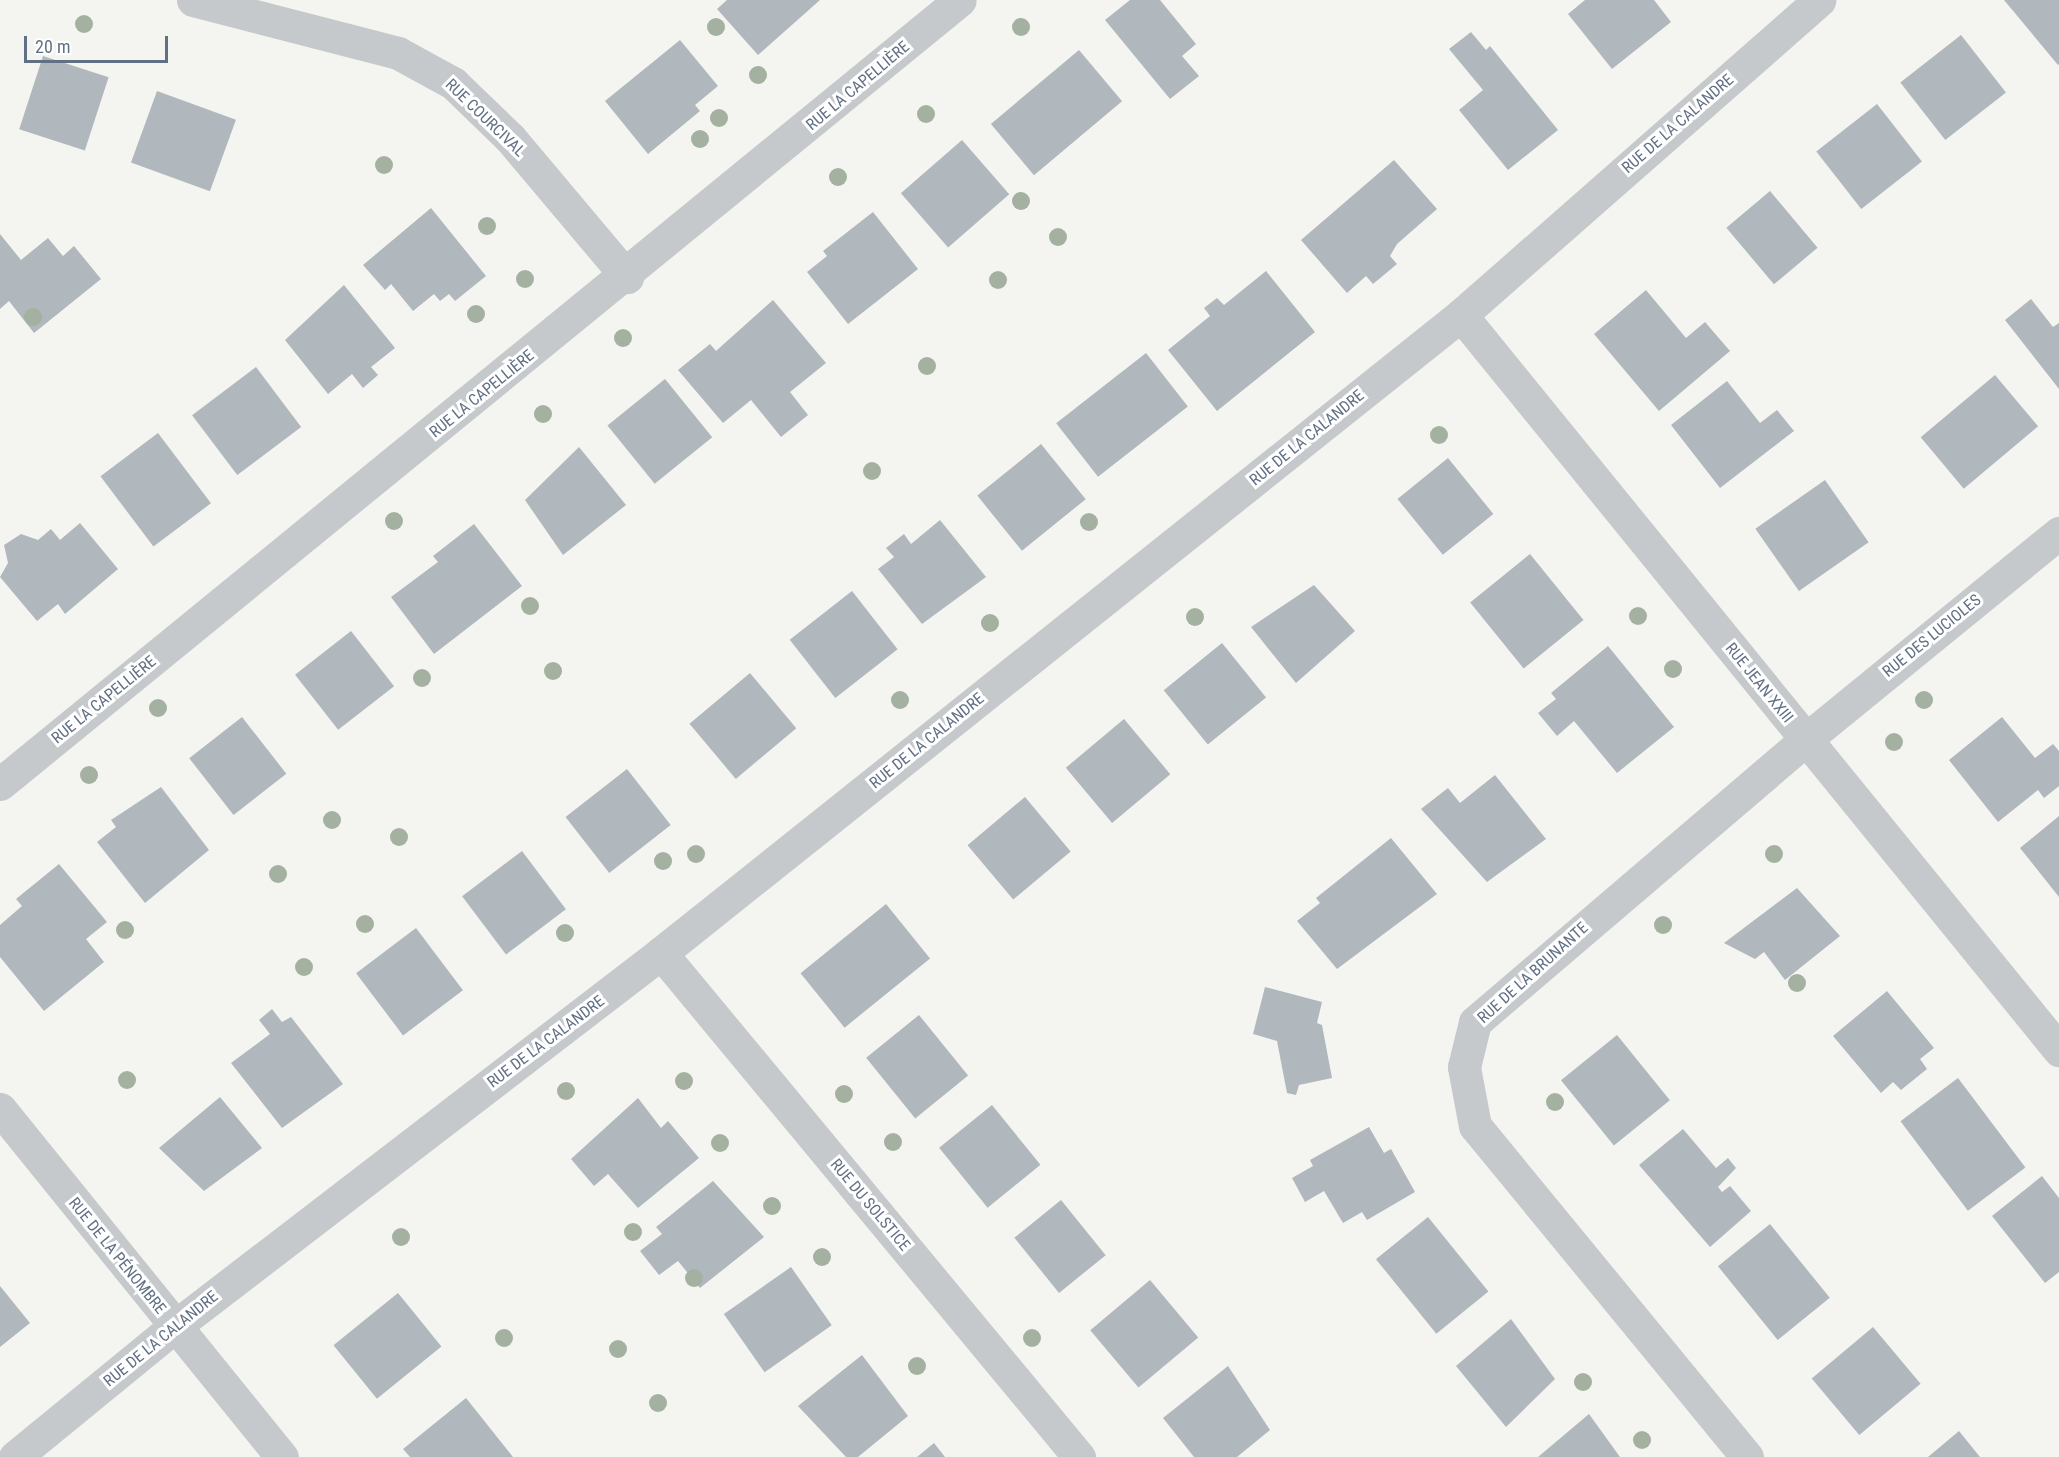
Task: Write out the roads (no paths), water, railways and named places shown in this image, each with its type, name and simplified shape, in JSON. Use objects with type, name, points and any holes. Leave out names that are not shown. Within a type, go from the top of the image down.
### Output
[{"type":"street","name":"RUE COURCIVAL","points":[[193,0],[398,53],[453,83],[510,138],[627,277]]},
{"type":"street","name":"RUE LA CAPELLIÈRE","points":[[0,784],[627,277],[960,0]]},
{"type":"street","name":"RUE DE LA CALANDRE","points":[[15,1457],[174,1327],[661,953],[1461,315],[1819,0]]},
{"type":"street","name":"RUE JEAN XXIII","points":[[1461,315],[2059,1050]]},
{"type":"street","name":"RUE DES LUCIOLES","points":[[1805,740],[2059,533]]},
{"type":"street","name":"RUE DE LA BRUNANTE","points":[[1747,1457],[1475,1126],[1464,1068],[1475,1022],[1805,740]]},
{"type":"street","name":"RUE DU SOLSTICE","points":[[661,953],[1079,1457]]},
{"type":"street","name":"RUE DE LA PÉNOMBRE","points":[[0,1109],[174,1327],[282,1457]]}]
